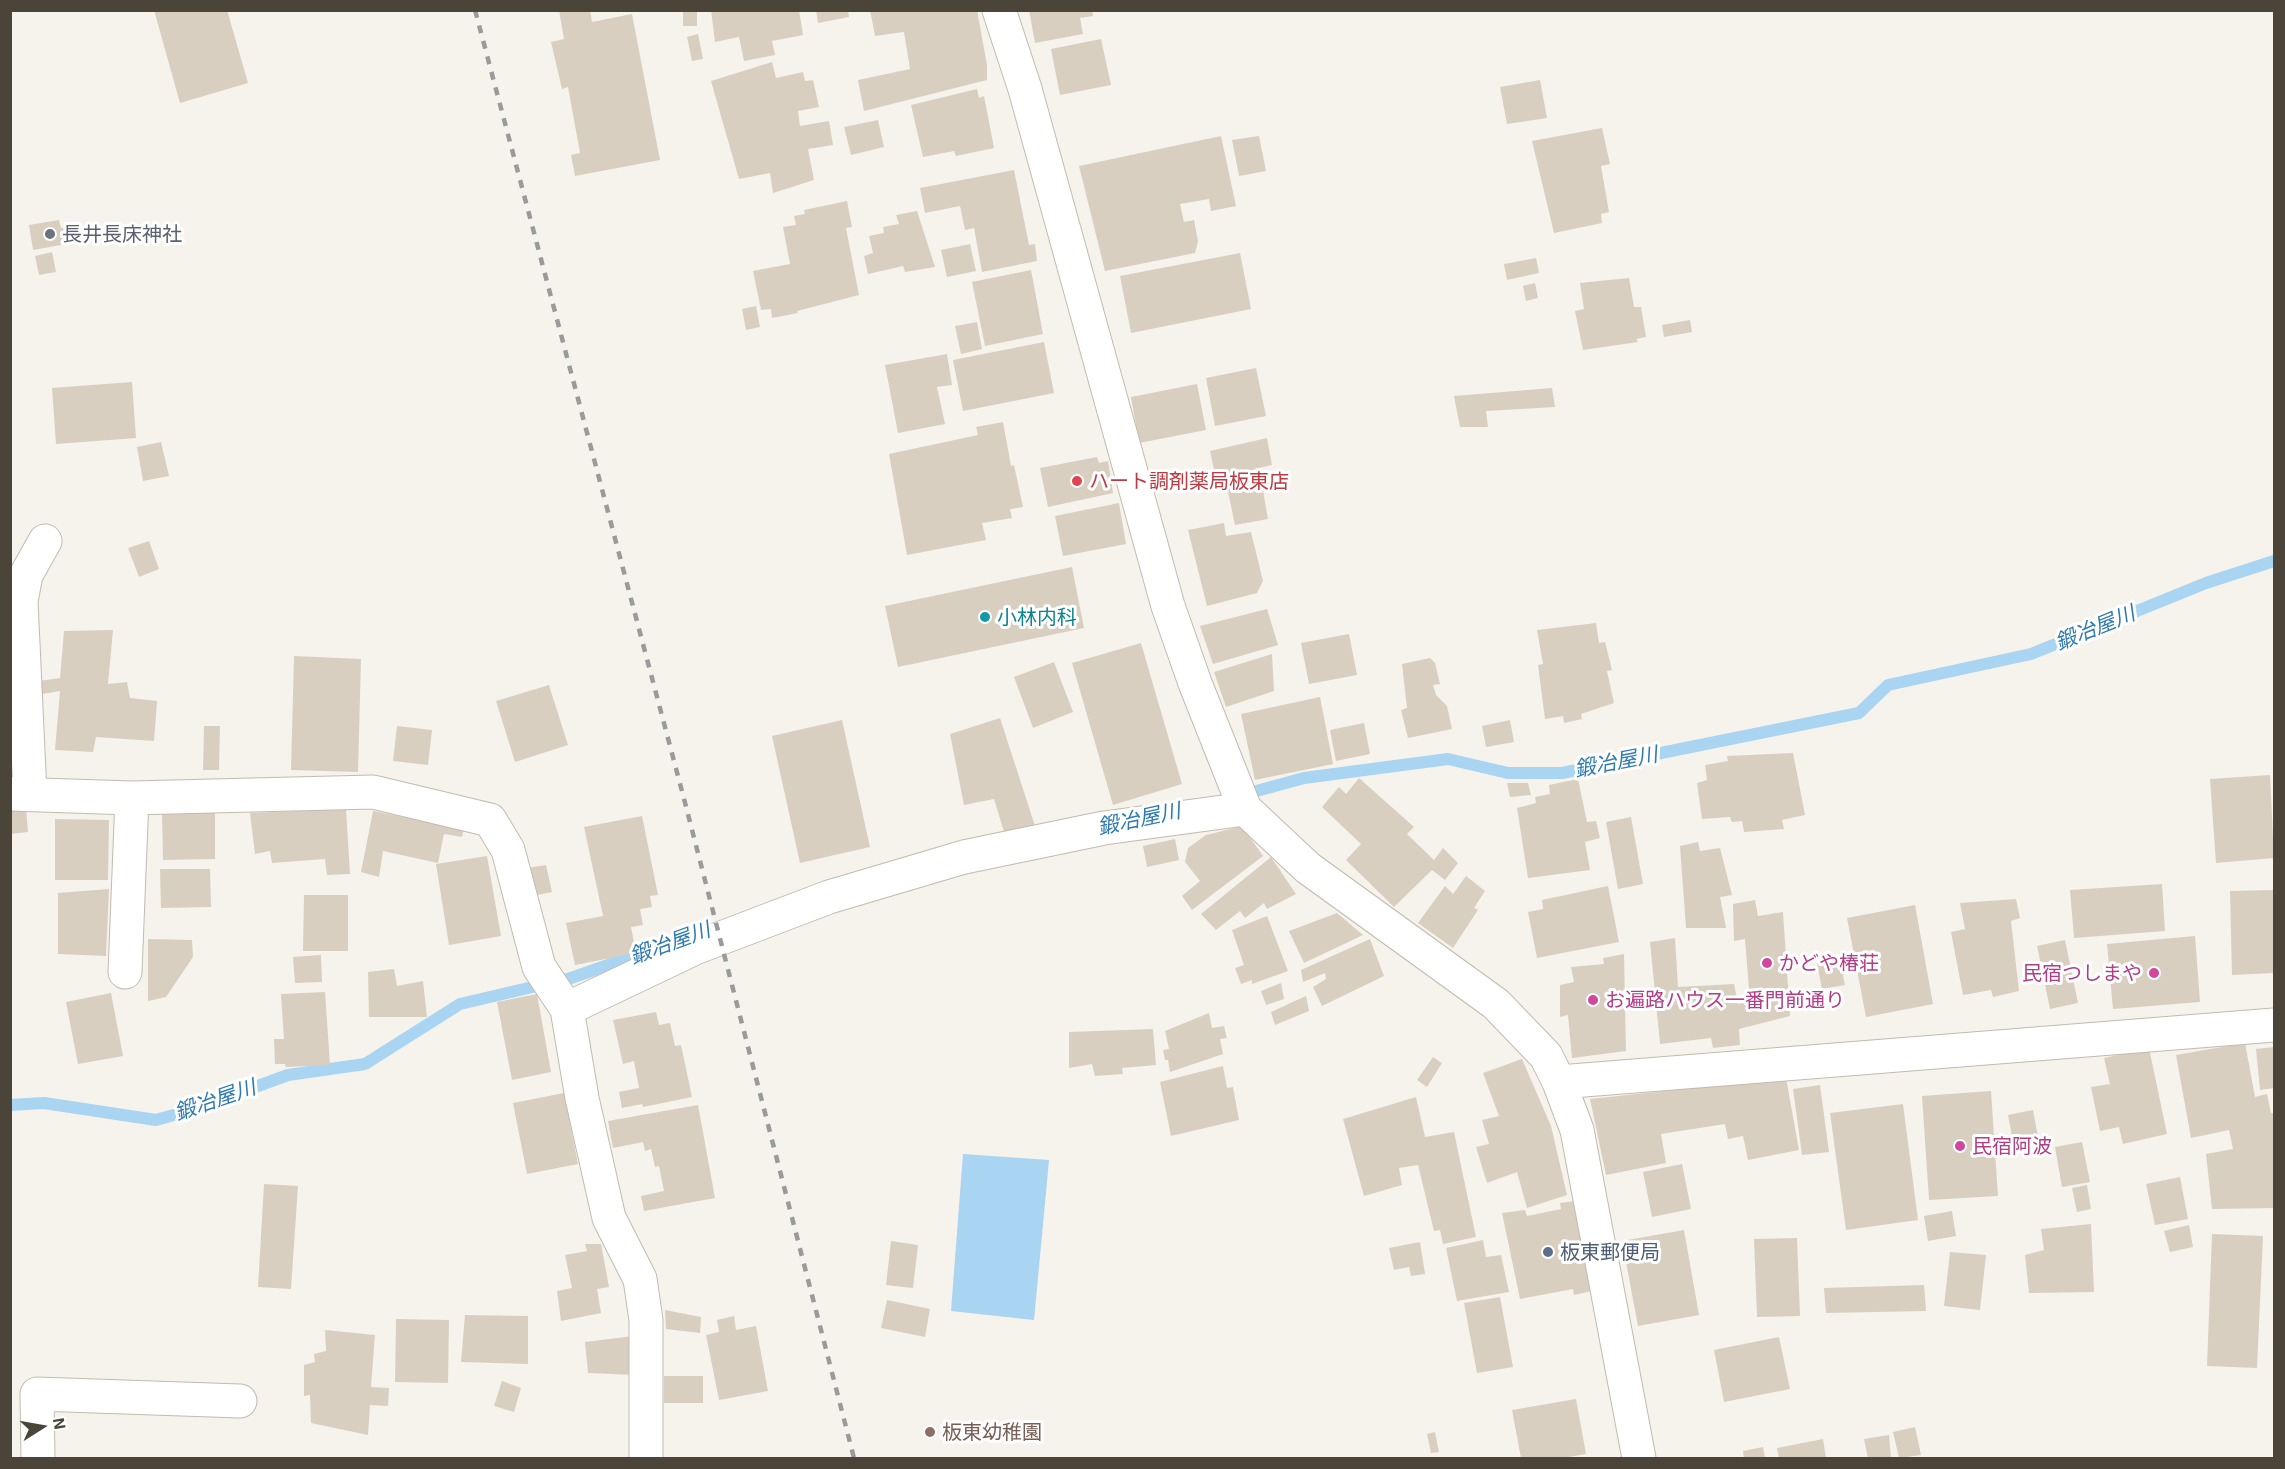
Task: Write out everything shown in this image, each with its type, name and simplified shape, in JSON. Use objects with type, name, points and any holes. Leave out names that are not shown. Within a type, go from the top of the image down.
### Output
[{"type":"street","points":[[999,10],[1025,89],[1168,606],[1195,683],[1245,809],[1308,868],[1496,1004],[1546,1056],[1559,1082],[1577,1130],[1639,1458]]},
{"type":"street","points":[[45,542],[26,575],[21,601],[20,794],[132,798],[373,792],[490,820],[508,850],[539,967],[567,1009],[582,1098],[609,1218],[640,1279],[646,1320],[646,1458]]},
{"type":"street","points":[[125,972],[132,798]]},
{"type":"street","points":[[567,1009],[696,948],[829,897],[930,867],[964,857],[1104,828],[1245,809]]},
{"type":"street","points":[[1559,1082],[2274,1025]]},
{"type":"street","points":[[38,1458],[37,1394],[240,1401]]},
{"type":"water","points":[[963,1154],[1049,1160],[1034,1320],[951,1311]]},
{"type":"building","points":[[154,10],[227,10],[248,83],[180,103]]},
{"type":"building","points":[[559,10],[590,10],[592,22],[632,14],[660,160],[575,176],[571,155],[580,153],[568,87],[562,89],[551,42],[564,39]]},
{"type":"building","points":[[683,10],[697,10],[697,26],[683,26]]},
{"type":"building","points":[[711,10],[799,10],[803,35],[772,41],[775,55],[744,61],[739,37],[715,42]]},
{"type":"building","points":[[816,10],[848,10],[849,17],[818,23]]},
{"type":"building","points":[[870,10],[977,10],[987,65],[987,80],[864,111],[858,80],[910,69],[904,32],[875,36]]},
{"type":"building","points":[[1029,10],[1092,10],[1093,16],[1080,18],[1083,34],[1035,43]]},
{"type":"building","points":[[698,34],[703,59],[692,61],[687,37]]},
{"type":"building","points":[[1101,39],[1111,85],[1060,95],[1051,49]]},
{"type":"building","points":[[772,62],[776,78],[803,72],[805,81],[813,80],[819,107],[798,111],[800,126],[829,121],[833,145],[808,149],[814,180],[773,193],[770,173],[739,179],[711,81]]},
{"type":"building","points":[[1540,80],[1547,118],[1507,124],[1500,87]]},
{"type":"building","points":[[977,89],[979,98],[984,96],[994,148],[956,156],[954,151],[923,157],[911,105]]},
{"type":"building","points":[[878,120],[884,147],[851,155],[844,127]]},
{"type":"building","points":[[1602,128],[1610,164],[1601,166],[1609,212],[1601,214],[1602,223],[1554,233],[1532,141]]},
{"type":"building","points":[[1221,136],[1236,206],[1211,211],[1209,199],[1180,204],[1184,222],[1194,220],[1198,241],[1195,253],[1105,271],[1079,166]]},
{"type":"building","points":[[1259,136],[1266,171],[1239,176],[1232,140]]},
{"type":"building","points":[[1014,170],[1029,245],[1035,244],[1037,261],[982,272],[974,228],[965,230],[960,206],[925,213],[920,188]]},
{"type":"building","points":[[847,201],[852,227],[846,228],[859,295],[797,311],[798,313],[772,318],[771,309],[761,310],[753,271],[790,264],[783,227],[796,225],[794,216],[805,214],[804,210]]},
{"type":"building","points":[[917,211],[935,267],[905,272],[903,266],[868,274],[864,256],[873,253],[869,236],[884,233],[883,227],[899,224],[896,215]]},
{"type":"building","name":"長井長床神社","points":[[59,220],[61,228],[69,227],[72,240],[60,241],[61,245],[33,250],[29,225]]},
{"type":"building","points":[[970,244],[976,271],[947,277],[941,250]]},
{"type":"building","points":[[52,252],[56,272],[39,275],[35,256]]},
{"type":"building","points":[[1240,253],[1251,309],[1131,333],[1120,276]]},
{"type":"building","points":[[1536,258],[1539,273],[1507,280],[1504,264]]},
{"type":"building","points":[[1031,270],[1043,334],[985,346],[972,282]]},
{"type":"building","points":[[1629,278],[1634,307],[1641,307],[1646,337],[1636,339],[1638,342],[1583,350],[1575,311],[1584,309],[1580,283]]},
{"type":"building","points":[[1535,283],[1538,298],[1526,301],[1523,286]]},
{"type":"building","points":[[756,306],[760,327],[746,330],[742,309]]},
{"type":"building","points":[[1690,320],[1692,332],[1664,337],[1662,325]]},
{"type":"building","points":[[977,322],[982,349],[961,354],[955,326]]},
{"type":"building","points":[[1044,342],[1054,393],[963,411],[953,360]]},
{"type":"building","points":[[947,354],[952,385],[937,387],[945,424],[898,433],[885,365]]},
{"type":"building","points":[[1256,368],[1266,416],[1215,426],[1206,378]]},
{"type":"building","points":[[132,382],[136,438],[56,444],[52,388]]},
{"type":"building","points":[[1197,384],[1206,430],[1139,443],[1131,397]]},
{"type":"building","points":[[1552,388],[1555,407],[1486,411],[1488,427],[1460,427],[1454,396]]},
{"type":"building","points":[[1003,422],[1011,466],[1014,465],[1023,507],[1010,509],[1012,518],[982,523],[986,540],[907,555],[889,454],[978,435],[976,427]]},
{"type":"building","points":[[1267,438],[1272,465],[1254,469],[1255,480],[1261,479],[1268,519],[1235,525],[1225,477],[1216,479],[1210,451]]},
{"type":"building","points":[[161,442],[169,476],[143,481],[137,447]]},
{"type":"building","name":"ハート調剤薬局板東店","points":[[1097,457],[1099,463],[1108,461],[1113,493],[1048,507],[1040,468]]},
{"type":"building","points":[[1119,503],[1126,544],[1063,556],[1055,516]]},
{"type":"building","points":[[1224,523],[1226,536],[1251,532],[1263,581],[1257,593],[1207,606],[1188,530]]},
{"type":"building","points":[[149,541],[159,569],[139,577],[128,548]]},
{"type":"building","name":"小林内科","points":[[1072,567],[1084,628],[898,667],[885,606]]},
{"type":"building","points":[[1267,609],[1278,645],[1213,664],[1200,626]]},
{"type":"building","points":[[1596,623],[1599,643],[1605,642],[1612,670],[1607,671],[1614,703],[1581,714],[1582,719],[1564,723],[1563,716],[1545,719],[1538,665],[1543,664],[1537,630]]},
{"type":"building","points":[[113,630],[108,684],[127,682],[130,698],[157,701],[154,741],[96,737],[93,752],[55,750],[60,691],[42,694],[39,681],[60,678],[64,631]]},
{"type":"building","points":[[1349,634],[1357,675],[1309,684],[1301,643]]},
{"type":"building","points":[[1141,643],[1182,784],[1113,805],[1072,663]]},
{"type":"building","points":[[1272,654],[1274,691],[1226,707],[1214,672]]},
{"type":"building","points":[[294,656],[361,659],[358,772],[291,770]]},
{"type":"building","points":[[1430,658],[1435,663],[1440,684],[1433,685],[1436,695],[1447,706],[1452,729],[1408,738],[1401,710],[1407,708],[1402,664]]},
{"type":"building","points":[[1054,662],[1073,712],[1033,728],[1014,677]]},
{"type":"building","points":[[549,685],[568,745],[515,762],[496,701]]},
{"type":"building","points":[[1320,697],[1333,764],[1255,780],[1241,714]]},
{"type":"building","points":[[1000,718],[1036,829],[1005,835],[994,799],[964,805],[950,734]]},
{"type":"building","points":[[842,720],[870,847],[800,863],[772,736]]},
{"type":"building","points":[[1510,720],[1514,742],[1486,747],[1482,726]]},
{"type":"building","points":[[1364,723],[1370,754],[1336,761],[1330,730]]},
{"type":"building","points":[[204,726],[220,726],[219,770],[203,770]]},
{"type":"building","points":[[397,726],[432,730],[428,765],[393,761]]},
{"type":"building","points":[[1793,753],[1805,815],[1782,820],[1784,829],[1744,832],[1742,821],[1732,822],[1730,817],[1702,819],[1697,783],[1707,780],[1705,765],[1728,761],[1727,756]]},
{"type":"building","points":[[2270,775],[2274,858],[2216,863],[2210,779]]},
{"type":"building","points":[[1359,778],[1414,827],[1407,834],[1434,860],[1443,848],[1458,863],[1445,880],[1432,870],[1394,907],[1346,860],[1361,844],[1322,807],[1339,787],[1346,794]]},
{"type":"building","points":[[1578,779],[1587,822],[1596,821],[1600,838],[1585,842],[1590,870],[1528,878],[1517,808],[1536,803],[1535,797],[1550,794],[1549,785]]},
{"type":"building","points":[[1507,783],[1528,783],[1531,795],[1510,797]]},
{"type":"building","points":[[25,796],[28,832],[10,834],[10,798]]},
{"type":"building","points":[[346,809],[350,874],[327,875],[325,859],[272,863],[270,851],[255,854],[250,813]]},
{"type":"building","points":[[373,811],[464,829],[462,837],[444,834],[438,863],[383,851],[379,877],[361,872]]},
{"type":"building","points":[[215,812],[215,859],[163,860],[162,813]]},
{"type":"building","points":[[642,816],[658,895],[650,896],[652,907],[640,909],[643,925],[631,927],[636,953],[575,965],[566,923],[603,916],[584,827]]},
{"type":"building","points":[[1631,817],[1643,884],[1618,889],[1606,822]]},
{"type":"building","points":[[55,819],[109,820],[108,880],[55,880]]},
{"type":"building","points":[[1242,826],[1263,856],[1192,910],[1182,896],[1200,881],[1185,862],[1188,848],[1206,835]]},
{"type":"building","points":[[1175,839],[1179,860],[1147,867],[1143,846]]},
{"type":"building","points":[[1698,842],[1700,851],[1720,848],[1732,895],[1720,897],[1726,928],[1686,928],[1680,846]]},
{"type":"building","points":[[487,856],[501,936],[449,945],[436,864]]},
{"type":"building","points":[[1271,857],[1296,894],[1267,909],[1264,903],[1245,918],[1240,911],[1216,930],[1201,914]]},
{"type":"building","points":[[546,865],[552,892],[533,896],[527,868]]},
{"type":"building","points":[[160,869],[210,869],[211,907],[161,908]]},
{"type":"building","points":[[1466,876],[1485,891],[1474,908],[1478,910],[1453,948],[1418,923],[1445,886],[1453,894]]},
{"type":"building","name":"民宿つしまや","points":[[2162,884],[2165,931],[2074,938],[2070,890]]},
{"type":"building","points":[[1608,886],[1619,942],[1537,958],[1528,912],[1543,909],[1542,900]]},
{"type":"building","points":[[109,889],[106,956],[58,954],[58,893]]},
{"type":"building","points":[[2274,890],[2274,973],[2232,975],[2230,891]]},
{"type":"building","points":[[304,895],[348,895],[348,951],[303,951]]},
{"type":"building","points":[[2016,899],[2020,918],[2011,921],[2019,991],[1993,997],[1991,990],[1963,995],[1951,932],[1965,929],[1960,903]]},
{"type":"building","name":"かどや椿荘","points":[[1755,900],[1758,916],[1783,912],[1790,1016],[1739,1029],[1740,1045],[1713,1048],[1711,1038],[1660,1044],[1650,942],[1675,938],[1678,987],[1734,984],[1738,1004],[1750,1002],[1745,939],[1734,941],[1733,904]]},
{"type":"building","points":[[1915,905],[1933,1004],[1866,1017],[1847,918]]},
{"type":"building","points":[[1337,913],[1363,935],[1304,963],[1289,931]]},
{"type":"building","points":[[1267,916],[1288,971],[1252,984],[1252,980],[1241,984],[1235,968],[1244,965],[1232,930]]},
{"type":"building","name":"民宿つしまや","points":[[2195,936],[2200,1002],[2113,1009],[2107,944]]},
{"type":"building","points":[[148,939],[192,940],[193,957],[166,997],[148,1001]]},
{"type":"building","points":[[1370,939],[1384,976],[1322,1006],[1313,987],[1326,979],[1325,973],[1303,982],[1301,970]]},
{"type":"building","points":[[2065,940],[2078,1003],[2050,1009],[2037,946]]},
{"type":"building","name":"お遍路ハウス一番門前通り","points":[[1624,954],[1626,1051],[1572,1058],[1568,1015],[1560,1017],[1560,985],[1574,982],[1571,967],[1604,964],[1603,958]]},
{"type":"building","points":[[321,955],[322,982],[295,983],[293,957]]},
{"type":"building","points":[[1839,958],[1845,985],[1822,989],[1817,963]]},
{"type":"building","points":[[394,969],[397,986],[423,981],[427,1017],[369,1017],[368,972]]},
{"type":"building","points":[[1281,983],[1284,999],[1266,1005],[1261,991]]},
{"type":"building","points":[[325,992],[330,1065],[286,1067],[285,1064],[275,1064],[274,1039],[284,1039],[281,994]]},
{"type":"building","points":[[111,993],[123,1056],[78,1064],[66,1002]]},
{"type":"building","points":[[537,994],[551,1072],[512,1080],[497,1002]]},
{"type":"building","points":[[1306,996],[1309,1011],[1275,1025],[1271,1012]]},
{"type":"building","points":[[656,1012],[659,1025],[670,1023],[675,1046],[681,1045],[692,1097],[643,1107],[642,1104],[622,1108],[619,1092],[639,1088],[634,1061],[623,1064],[613,1020]]},
{"type":"building","points":[[1209,1013],[1212,1028],[1224,1026],[1227,1038],[1220,1039],[1223,1054],[1170,1072],[1163,1050],[1169,1049],[1165,1031]]},
{"type":"building","points":[[1153,1029],[1156,1065],[1122,1068],[1123,1074],[1095,1076],[1092,1064],[1069,1068],[1069,1032]]},
{"type":"building","points":[[2245,1043],[2255,1097],[2267,1094],[2271,1113],[2274,1113],[2274,1208],[2212,1209],[2206,1154],[2233,1149],[2229,1130],[2191,1138],[2176,1055]]},
{"type":"building","points":[[2274,1047],[2274,1088],[2260,1090],[2256,1049]]},
{"type":"building","points":[[2149,1048],[2167,1134],[2123,1144],[2119,1127],[2100,1131],[2091,1087],[2110,1084],[2104,1058]]},
{"type":"building","points":[[1433,1057],[1442,1063],[1427,1087],[1417,1080]]},
{"type":"building","points":[[1522,1059],[1551,1126],[1567,1195],[1527,1208],[1517,1172],[1487,1183],[1476,1147],[1489,1144],[1482,1120],[1499,1116],[1483,1073]]},
{"type":"building","points":[[1223,1066],[1227,1088],[1233,1087],[1239,1120],[1171,1136],[1160,1082]]},
{"type":"building","points":[[1786,1078],[1799,1150],[1748,1160],[1743,1136],[1728,1139],[1725,1124],[1661,1134],[1666,1163],[1606,1175],[1590,1099]]},
{"type":"building","points":[[1820,1085],[1829,1152],[1802,1155],[1793,1089]]},
{"type":"building","name":"民宿阿波","points":[[1991,1091],[1998,1196],[1929,1200],[1922,1096]]},
{"type":"building","points":[[564,1093],[578,1164],[527,1174],[513,1103]]},
{"type":"building","points":[[1416,1097],[1425,1137],[1454,1132],[1476,1237],[1443,1244],[1440,1230],[1434,1231],[1418,1165],[1399,1168],[1402,1185],[1364,1196],[1343,1119]]},
{"type":"building","points":[[1903,1104],[1918,1220],[1846,1230],[1830,1113]]},
{"type":"building","points":[[698,1105],[715,1198],[644,1211],[641,1196],[664,1191],[659,1166],[655,1167],[651,1149],[645,1151],[643,1142],[613,1148],[608,1121]]},
{"type":"building","points":[[2033,1110],[2039,1142],[2014,1147],[2008,1115]]},
{"type":"building","points":[[2082,1142],[2090,1182],[2062,1187],[2055,1147]]},
{"type":"building","points":[[1682,1164],[1691,1209],[1652,1217],[1643,1172]]},
{"type":"building","points":[[2180,1177],[2188,1219],[2155,1225],[2146,1184]]},
{"type":"building","points":[[264,1184],[298,1186],[291,1289],[258,1287]]},
{"type":"building","points":[[2087,1185],[2091,1209],[2077,1212],[2072,1188]]},
{"type":"building","points":[[1575,1201],[1592,1291],[1574,1295],[1573,1289],[1520,1299],[1502,1213],[1525,1210],[1527,1216],[1561,1209],[1560,1203]]},
{"type":"building","points":[[1952,1211],[1956,1236],[1928,1241],[1924,1216]]},
{"type":"building","points":[[2091,1224],[2094,1292],[2029,1293],[2025,1255],[2044,1250],[2041,1229]]},
{"type":"building","points":[[2189,1225],[2193,1247],[2170,1252],[2164,1231]]},
{"type":"building","points":[[1684,1230],[1699,1315],[1638,1326],[1622,1241]]},
{"type":"building","points":[[2212,1234],[2263,1236],[2257,1368],[2207,1366]]},
{"type":"building","points":[[1797,1238],[1800,1316],[1757,1317],[1754,1239]]},
{"type":"building","points":[[1483,1240],[1486,1257],[1501,1255],[1509,1292],[1457,1301],[1446,1248]]},
{"type":"building","points":[[891,1241],[918,1245],[913,1288],[886,1285]]},
{"type":"building","points":[[1420,1242],[1425,1274],[1411,1276],[1409,1267],[1394,1270],[1389,1248]]},
{"type":"building","points":[[585,1244],[601,1244],[609,1287],[597,1289],[601,1313],[561,1321],[557,1291],[572,1288],[565,1255],[587,1251]]},
{"type":"building","points":[[1950,1252],[1986,1255],[1980,1310],[1944,1306]]},
{"type":"building","points":[[1924,1285],[1926,1311],[1826,1313],[1824,1288]]},
{"type":"building","points":[[1500,1297],[1513,1367],[1477,1373],[1464,1303]]},
{"type":"building","points":[[887,1300],[930,1309],[925,1337],[881,1328]]},
{"type":"building","points":[[665,1310],[701,1317],[700,1333],[666,1329]]},
{"type":"building","points":[[465,1315],[528,1316],[528,1364],[461,1362]]},
{"type":"building","points":[[734,1316],[736,1330],[756,1326],[768,1391],[719,1400],[706,1335],[719,1332],[717,1320]]},
{"type":"building","points":[[396,1319],[449,1320],[448,1383],[395,1382]]},
{"type":"building","points":[[325,1330],[375,1335],[371,1387],[389,1388],[388,1406],[370,1405],[368,1435],[311,1423],[310,1395],[304,1396],[304,1365],[315,1362],[314,1354],[326,1351]]},
{"type":"building","points":[[634,1336],[636,1375],[588,1373],[585,1342]]},
{"type":"building","points":[[1779,1337],[1790,1389],[1724,1402],[1714,1350]]},
{"type":"building","points":[[664,1376],[703,1376],[703,1403],[664,1403]]},
{"type":"building","points":[[502,1381],[521,1388],[514,1412],[494,1406]]},
{"type":"building","points":[[1576,1399],[1586,1454],[1563,1458],[1521,1458],[1512,1410]]},
{"type":"building","points":[[1915,1427],[1921,1455],[1899,1458],[1893,1432]]},
{"type":"building","points":[[1435,1432],[1439,1452],[1431,1453],[1427,1434]]},
{"type":"building","points":[[1889,1435],[1891,1458],[1868,1458],[1864,1439]]},
{"type":"building","points":[[1823,1439],[1826,1458],[1779,1458],[1777,1448]]},
{"type":"building","points":[[1763,1447],[1765,1458],[1744,1458],[1743,1451]]},
{"type":"waterway","name":"鍛冶屋川","points":[[1242,795],[1304,778],[1448,759],[1508,773],[1562,773],[1859,713],[1888,685],[2031,654],[2206,583],[2274,561]]},
{"type":"waterway","name":"鍛冶屋川","points":[[10,1105],[44,1103],[156,1120],[195,1109],[288,1075],[365,1064],[460,1004],[571,978],[671,943]]},
{"type":"railway","points":[[475,10],[683,795],[854,1458]]},
{"type":"place","name":"長井長床神社","points":[[50,234]]},
{"type":"place","name":"ハート調剤薬局板東店","points":[[1077,481]]},
{"type":"place","name":"小林内科","points":[[985,617]]},
{"type":"place","name":"かどや椿荘","points":[[1767,963]]},
{"type":"place","name":"民宿つしまや","points":[[2154,973]]},
{"type":"place","name":"お遍路ハウス一番門前通り","points":[[1593,1000]]},
{"type":"place","name":"民宿阿波","points":[[1960,1146]]},
{"type":"place","name":"板東郵便局","points":[[1548,1252]]},
{"type":"place","name":"板東幼稚園","points":[[930,1432]]}]
